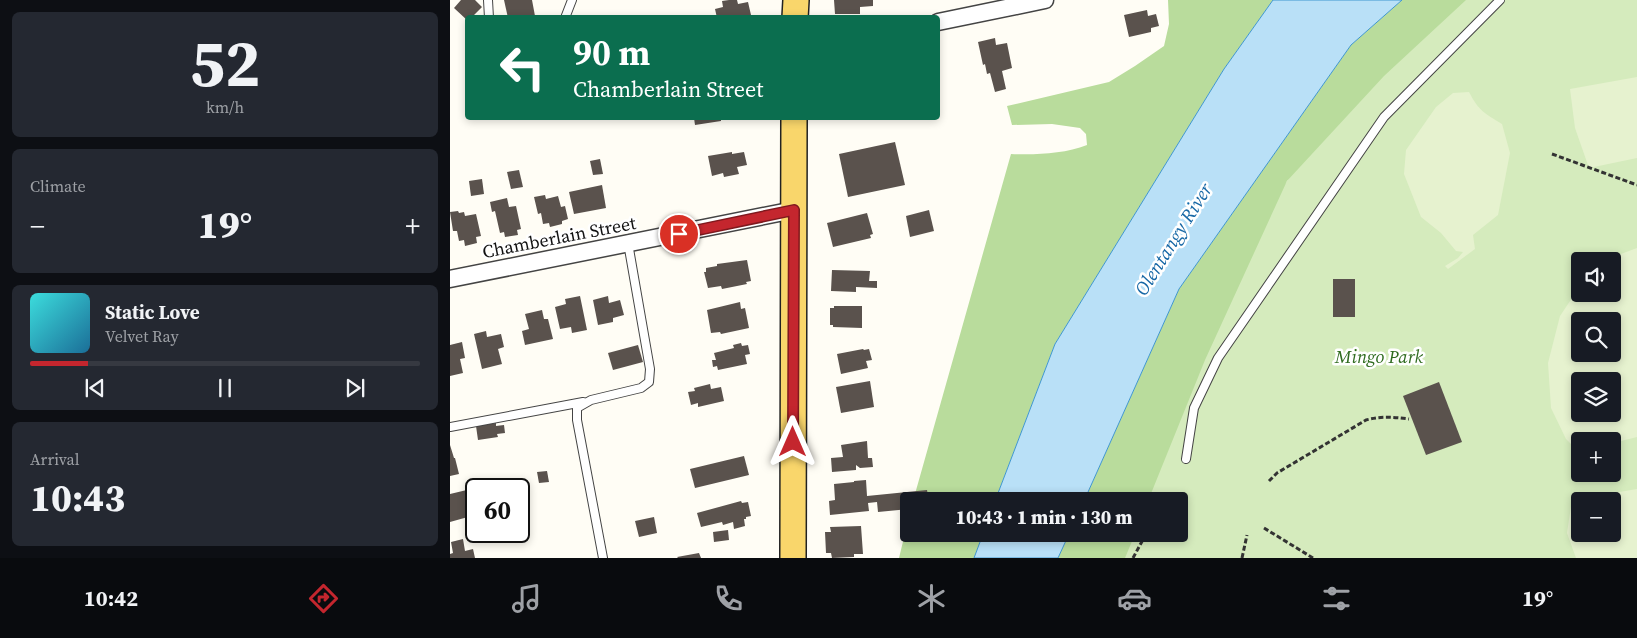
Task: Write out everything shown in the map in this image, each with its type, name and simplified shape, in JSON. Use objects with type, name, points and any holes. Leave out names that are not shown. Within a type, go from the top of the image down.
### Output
[{"type":"main road","points":[[795,15],[796,0]]},
{"type":"main road","points":[[793,558],[794,120]]},
{"type":"street","points":[[940,22],[1045,0]]},
{"type":"street","name":"Chamberlain Street","points":[[450,279],[794,210]]},
{"type":"lane","points":[[488,0],[489,15]]},
{"type":"lane","points":[[566,15],[572,0]]},
{"type":"lane","points":[[1186,459],[1194,408],[1218,358],[1384,117],[1500,0]]},
{"type":"lane","points":[[450,426],[591,400],[641,388],[649,382],[650,369],[628,243]]},
{"type":"lane","points":[[591,400],[577,408],[577,420],[604,558]]},
{"type":"path","points":[[1552,154],[1637,185]]},
{"type":"path","points":[[1269,481],[1277,473],[1366,420],[1385,417],[1408,420]]},
{"type":"path","points":[[1264,528],[1313,558]]},
{"type":"path","points":[[1242,558],[1247,535]]},
{"type":"path","points":[[1132,558],[1141,542]]},
{"type":"green space","points":[[1168,0],[1273,0],[1224,69],[1055,344],[998,492],[916,492],[1011,154],[1049,153],[1087,145],[1086,134],[1080,128],[1052,124],[1012,125],[1007,106],[1109,82],[1164,46],[1169,24]]},
{"type":"green space","name":"Mingo Park","points":[[1402,0],[1637,0],[1637,558],[1058,558],[1065,542],[1188,542],[1188,492],[1090,492]]},
{"type":"green space","points":[[1402,0],[1466,0],[1384,76],[1287,181],[1205,360],[1152,492],[1088,492],[1179,289],[1351,45]]},
{"type":"green space","points":[[1637,77],[1637,158],[1589,168],[1575,128],[1570,89]]},
{"type":"green space","points":[[1469,92],[1483,111],[1502,124],[1510,153],[1498,215],[1473,235],[1475,249],[1448,269],[1445,266],[1458,258],[1463,252],[1456,251],[1441,233],[1421,217],[1404,174],[1406,150],[1436,107],[1453,93]]},
{"type":"green space","points":[[1637,248],[1637,437],[1621,441],[1621,432],[1571,432],[1571,444],[1566,439],[1551,408],[1548,363],[1560,316],[1571,300],[1571,302],[1621,302],[1621,254]]},
{"type":"green space","points":[[1637,489],[1637,558],[1576,558],[1567,533],[1571,507],[1571,542],[1621,542],[1621,492],[1619,492]]},
{"type":"green space","points":[[903,542],[980,542],[974,558],[899,558]]},
{"type":"green space","points":[[1065,542],[1132,542],[1125,558],[1058,558]]},
{"type":"water","name":"Olentangy River","points":[[1273,0],[1402,0],[1351,45],[1179,289],[1088,492],[998,492],[1055,344],[1224,69]]},
{"type":"water","points":[[980,542],[1065,542],[1058,558],[974,558]]},
{"type":"building","points":[[461,0],[475,0],[482,7],[474,15],[465,15],[465,18],[454,8]]},
{"type":"building","points":[[504,0],[532,0],[535,15],[507,15]]},
{"type":"building","points":[[737,0],[738,4],[748,2],[751,15],[716,15],[715,9],[723,7],[722,1]]},
{"type":"building","points":[[834,0],[873,0],[873,6],[860,7],[860,14],[835,14]]},
{"type":"building","points":[[1147,10],[1148,16],[1156,14],[1159,26],[1151,28],[1151,32],[1129,37],[1124,15]]},
{"type":"building","points":[[995,38],[996,45],[1007,43],[1012,68],[1002,71],[1006,89],[995,92],[990,73],[987,74],[985,64],[983,65],[978,42]]},
{"type":"building","points":[[694,120],[721,120],[721,121],[695,125]]},
{"type":"building","points":[[895,142],[905,185],[848,197],[839,154]]},
{"type":"building","points":[[732,152],[732,154],[744,152],[747,165],[737,167],[739,174],[724,177],[723,173],[712,176],[708,156]]},
{"type":"building","points":[[600,159],[603,174],[593,175],[590,161]]},
{"type":"building","points":[[519,170],[523,187],[511,189],[507,172]]},
{"type":"building","points":[[482,179],[484,194],[471,196],[469,181]]},
{"type":"building","points":[[602,185],[606,208],[574,214],[569,192]]},
{"type":"building","points":[[545,195],[546,199],[558,196],[561,207],[565,206],[568,219],[562,221],[562,224],[550,227],[549,223],[543,224],[541,213],[538,214],[534,197]]},
{"type":"building","points":[[507,198],[509,207],[516,206],[521,229],[517,230],[518,235],[505,237],[504,232],[500,233],[495,211],[492,212],[490,202]]},
{"type":"building","points":[[929,210],[934,231],[910,237],[906,216]]},
{"type":"building","points":[[458,211],[459,213],[464,212],[465,216],[476,214],[481,236],[476,237],[477,243],[465,246],[464,240],[459,241],[457,231],[453,231],[450,212]]},
{"type":"building","points":[[867,213],[873,234],[870,235],[871,238],[833,247],[827,223]]},
{"type":"building","points":[[747,260],[751,281],[746,282],[747,284],[722,289],[721,286],[708,288],[704,272],[706,272],[706,268],[717,266],[717,264]]},
{"type":"building","points":[[832,270],[870,271],[869,281],[877,281],[877,288],[856,287],[856,292],[831,291]]},
{"type":"building","points":[[1333,279],[1355,279],[1355,317],[1333,317]]},
{"type":"building","points":[[580,296],[587,330],[572,333],[571,327],[560,329],[555,307],[566,304],[565,299]]},
{"type":"building","points":[[608,296],[609,303],[620,300],[624,315],[613,318],[613,322],[598,325],[593,300]]},
{"type":"building","points":[[740,302],[741,309],[745,308],[749,328],[721,334],[720,332],[711,333],[707,310]]},
{"type":"building","points":[[834,306],[862,306],[862,328],[833,327],[833,325],[830,325],[830,308],[834,308]]},
{"type":"building","points":[[542,310],[544,319],[548,319],[553,339],[525,345],[522,331],[529,329],[525,314]]},
{"type":"building","points":[[486,331],[487,337],[501,334],[504,347],[498,349],[502,364],[482,369],[474,334]]},
{"type":"building","points":[[462,342],[465,358],[460,359],[463,373],[450,376],[450,345]]},
{"type":"building","points":[[741,343],[742,346],[748,345],[750,354],[745,355],[747,364],[718,370],[717,366],[713,367],[712,360],[716,360],[714,353],[734,348],[733,345]]},
{"type":"building","points":[[638,345],[643,362],[613,370],[608,353]]},
{"type":"building","points":[[869,349],[872,360],[866,361],[868,368],[841,374],[837,354]]},
{"type":"building","points":[[870,381],[874,407],[841,413],[836,387]]},
{"type":"building","points":[[1439,382],[1462,442],[1426,455],[1403,396]]},
{"type":"building","points":[[710,384],[711,389],[721,387],[724,401],[698,407],[698,403],[691,405],[688,392],[695,391],[694,388]]},
{"type":"building","points":[[496,423],[496,426],[504,425],[505,433],[497,434],[498,437],[478,440],[476,426]]},
{"type":"building","points":[[867,441],[868,458],[872,458],[873,467],[860,468],[856,465],[856,470],[832,472],[831,458],[843,457],[841,445]]},
{"type":"building","points":[[450,445],[459,474],[450,476]]},
{"type":"building","points":[[744,456],[749,475],[695,488],[690,469]]},
{"type":"building","points":[[547,471],[549,482],[539,483],[537,472]]},
{"type":"building","points":[[866,480],[867,496],[900,493],[900,510],[878,512],[877,502],[868,503],[869,511],[830,515],[829,501],[835,500],[834,484]]},
{"type":"building","points":[[465,490],[465,518],[450,522],[450,494]]},
{"type":"building","points":[[927,490],[927,492],[907,492]]},
{"type":"building","points":[[741,501],[742,503],[748,502],[751,516],[744,519],[745,526],[734,529],[733,522],[723,525],[722,522],[701,527],[697,513]]},
{"type":"building","points":[[654,517],[657,533],[639,537],[635,521]]},
{"type":"building","points":[[861,526],[863,554],[854,554],[854,557],[832,558],[831,553],[826,553],[825,532],[831,532],[830,527]]},
{"type":"building","points":[[728,530],[729,540],[714,542],[713,532]]},
{"type":"building","points":[[463,539],[465,551],[473,549],[475,558],[450,558],[450,554],[453,553],[451,542]]},
{"type":"building","points":[[699,553],[701,558],[677,557]]},
{"type":"route","points":[[679,234],[794,210],[793,442]]}]
